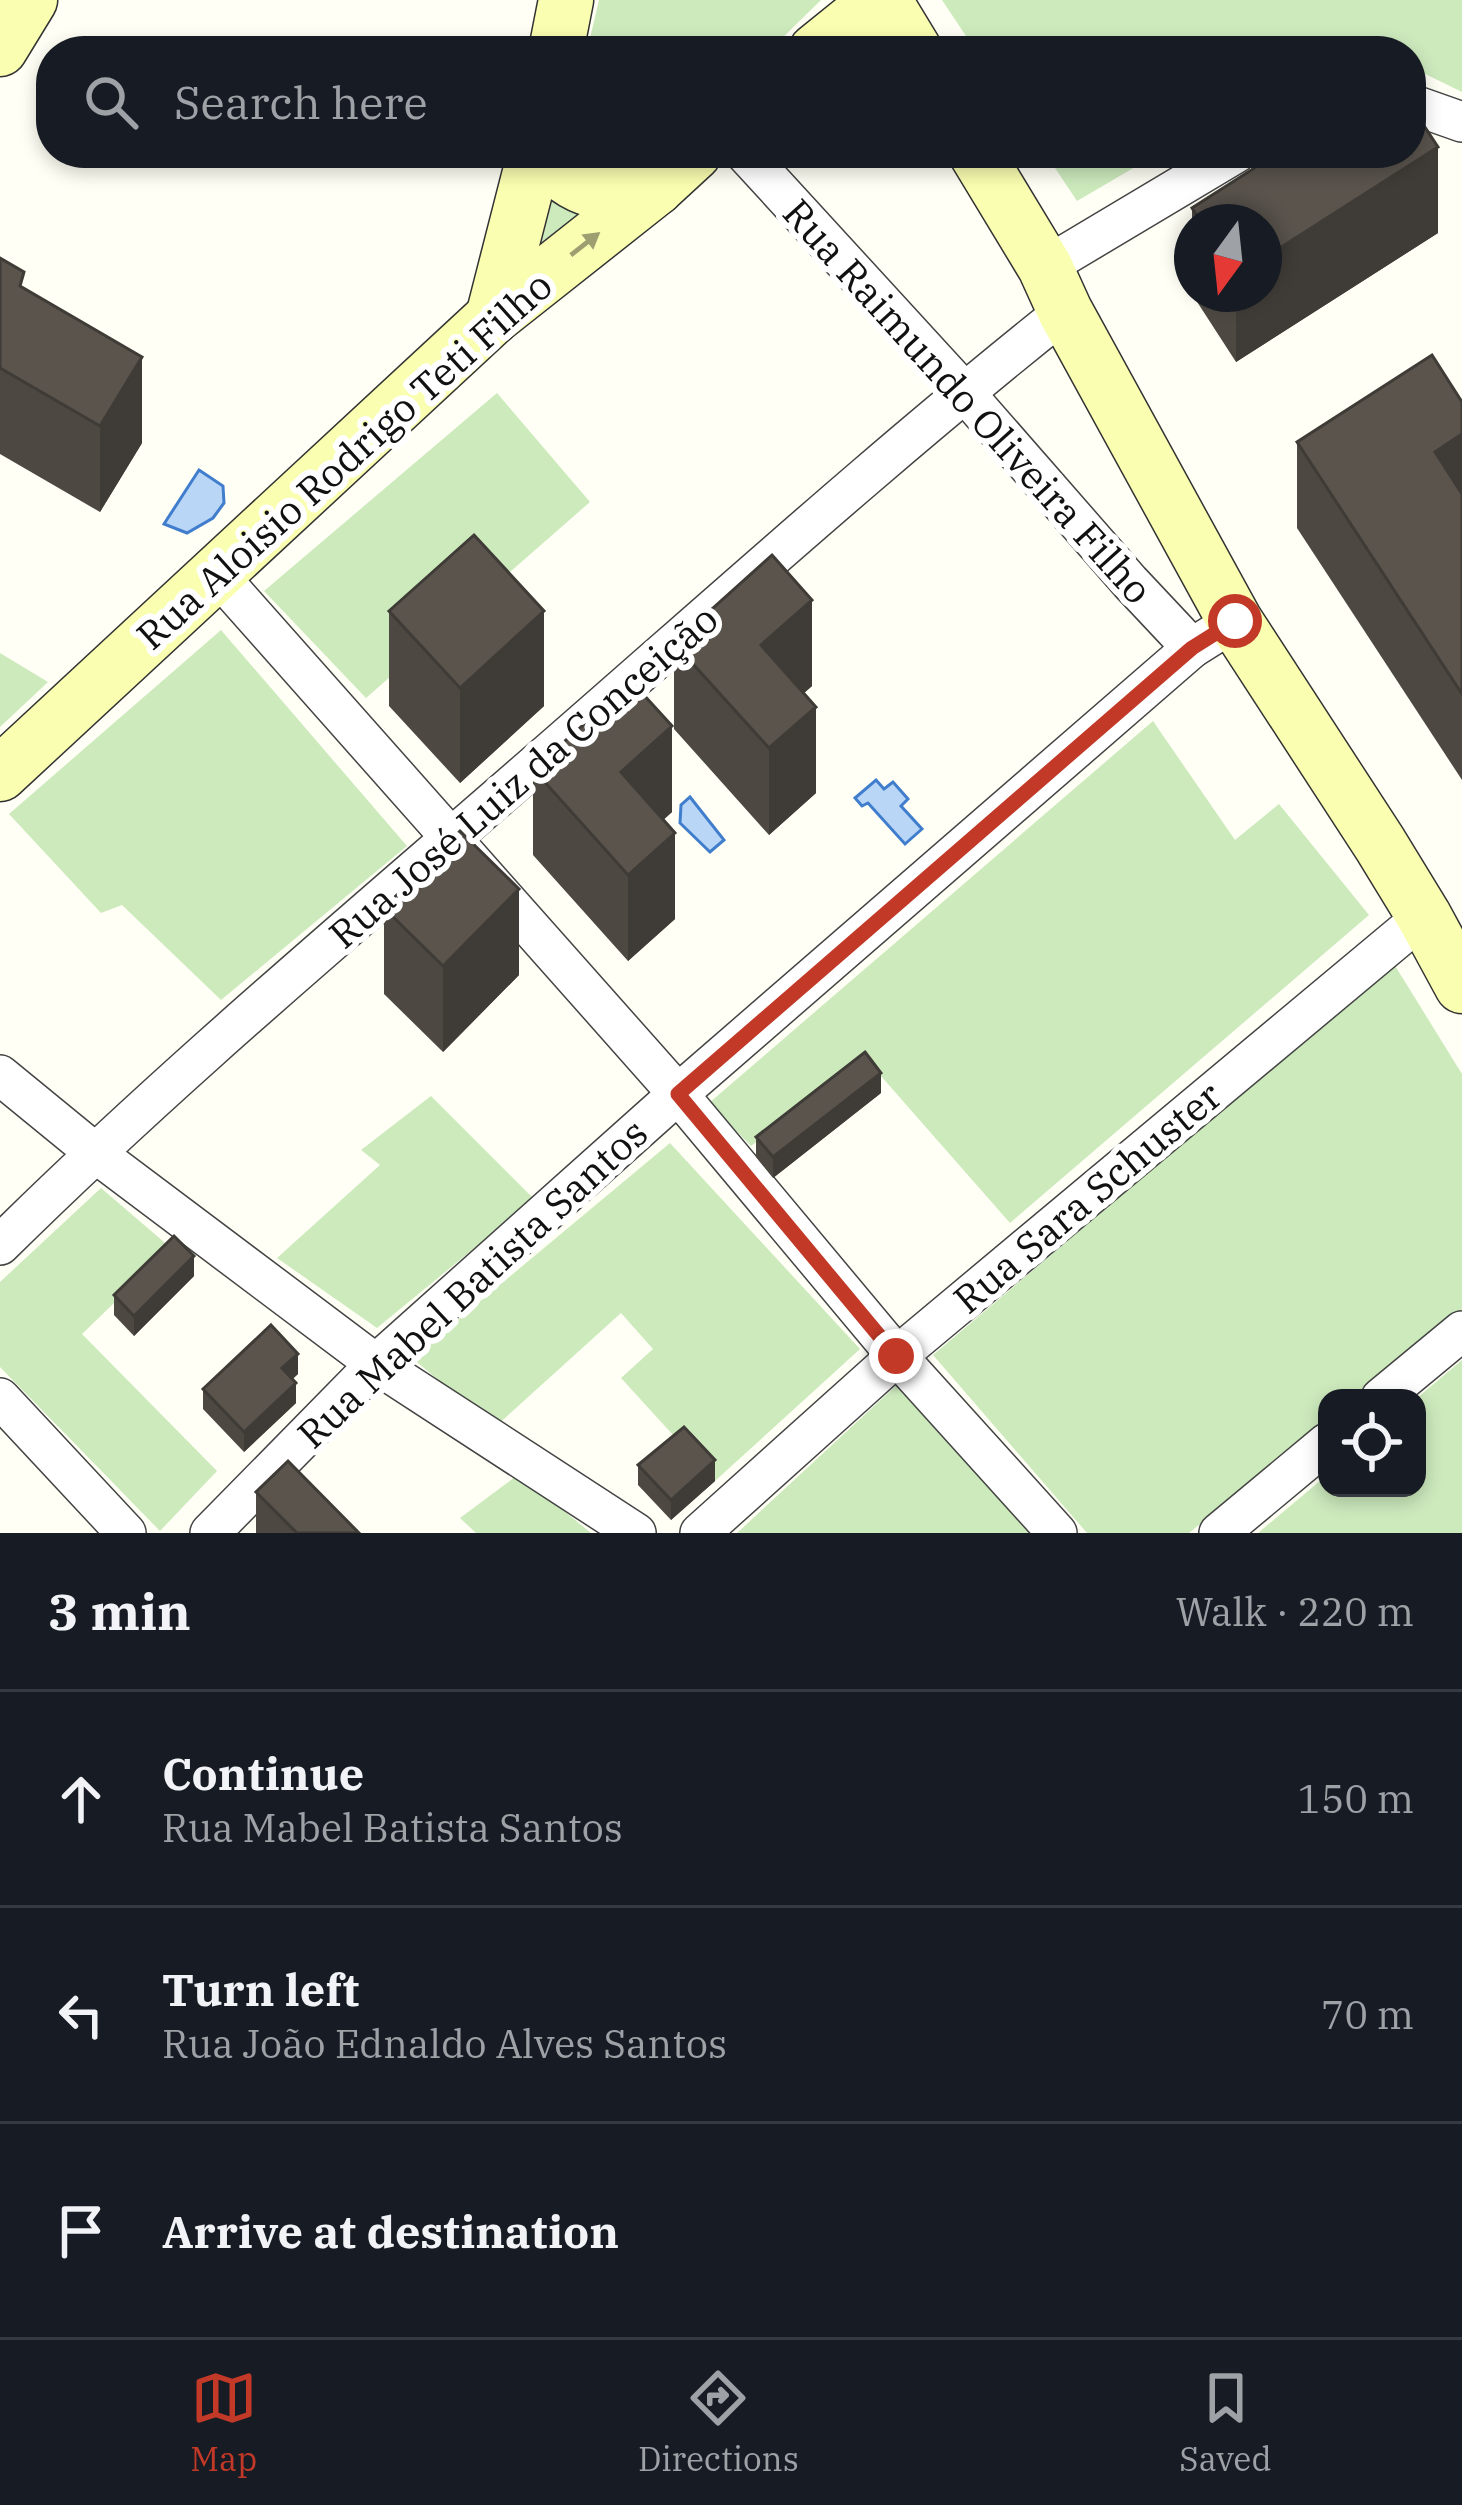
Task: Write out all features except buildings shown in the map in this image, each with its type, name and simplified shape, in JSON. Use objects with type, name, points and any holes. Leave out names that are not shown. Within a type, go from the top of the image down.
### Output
[{"type":"street","points":[[0,49],[30,0]]},
{"type":"street","points":[[559,36],[566,0]]},
{"type":"street","points":[[835,36],[882,0],[905,36]]},
{"type":"street","points":[[1426,109],[1462,122]]},
{"type":"street","points":[[493,317],[535,168]]},
{"type":"street","points":[[555,168],[569,182],[627,194],[675,171]]},
{"type":"street","name":"Rua Raimundo Oliveira Filho","points":[[759,168],[1130,582],[1213,634]]},
{"type":"street","points":[[985,168],[1055,289],[1213,634],[1443,925],[1462,986]]},
{"type":"street","name":"Rua José Luiz da Conceição","points":[[0,1245],[94,1152],[964,392],[1055,289],[1216,168]]},
{"type":"street","name":"Rua Aloisio Rodrigo Teti Filho","points":[[0,774],[493,317],[675,171]]},
{"type":"street","points":[[216,573],[678,1094],[896,1356],[1057,1533]]},
{"type":"street","name":"Rua Mabel Batista Santos","points":[[210,1533],[376,1364],[678,1094],[1213,634]]},
{"type":"street","name":"Rua Sara Schuster","points":[[700,1533],[896,1356],[1443,925]]},
{"type":"street","points":[[0,1075],[94,1152],[376,1364],[636,1533]]},
{"type":"street","points":[[1393,1389],[1462,1331]]},
{"type":"street","points":[[0,1398],[126,1533]]},
{"type":"street","points":[[1219,1533],[1318,1450]]},
{"type":"green space","points":[[599,0],[821,0],[784,36],[591,36]]},
{"type":"green space","points":[[942,0],[1462,0],[1462,92],[1426,74],[1426,36],[966,36]]},
{"type":"green space","points":[[1055,168],[1133,168],[1077,201]]},
{"type":"green space","points":[[540,177],[556,199],[579,215],[524,260]]},
{"type":"green space","points":[[497,393],[590,502],[366,698],[264,591]]},
{"type":"green space","points":[[221,630],[407,846],[221,1000],[122,905],[101,913],[9,814]]},
{"type":"green space","points":[[0,653],[48,682],[0,727]]},
{"type":"green space","points":[[1153,721],[1235,840],[1279,804],[1369,915],[1010,1223],[866,1059],[751,1146],[709,1103]]},
{"type":"green space","points":[[1394,964],[1462,1074],[1462,1309],[1364,1389],[1318,1389],[1318,1427],[1189,1533],[1087,1533],[933,1355]]},
{"type":"green space","points":[[431,1096],[534,1199],[377,1328],[277,1258],[380,1165],[361,1150]]},
{"type":"green space","points":[[670,1143],[860,1349],[715,1481],[621,1378],[653,1349],[621,1313],[495,1427],[412,1358]]},
{"type":"green space","points":[[101,1188],[171,1248],[82,1334],[217,1471],[160,1531],[0,1367],[0,1282]]},
{"type":"green space","points":[[1462,1360],[1462,1533],[1258,1533],[1318,1483],[1318,1497],[1426,1497],[1426,1390]]},
{"type":"green space","points":[[900,1382],[1030,1533],[737,1533]]},
{"type":"green space","points":[[519,1474],[591,1533],[476,1533],[460,1518]]},
{"type":"water","points":[[199,470],[223,486],[224,503],[213,518],[187,533],[164,524]]},
{"type":"water","points":[[876,780],[884,789],[893,782],[908,799],[901,806],[922,829],[905,844],[868,803],[862,806],[855,798]]},
{"type":"water","points":[[690,797],[724,840],[710,852],[680,823],[681,805]]},
{"type":"route","points":[[896,1356],[678,1094],[1192,648],[1235,621]]}]
